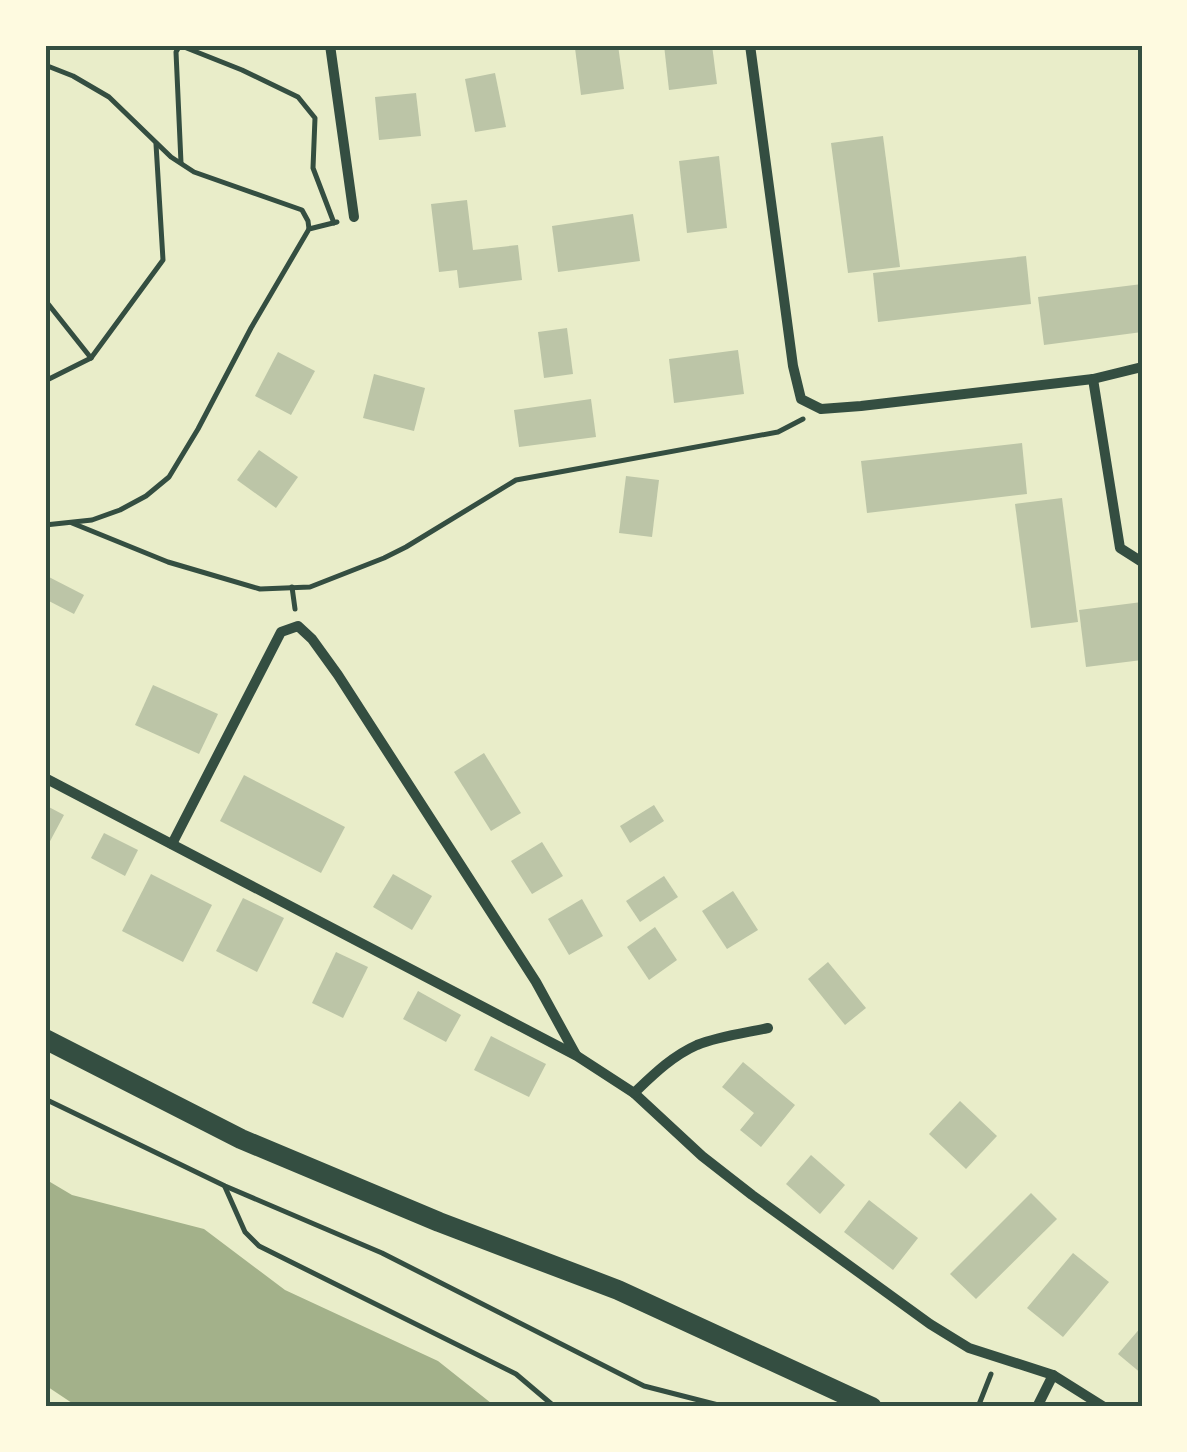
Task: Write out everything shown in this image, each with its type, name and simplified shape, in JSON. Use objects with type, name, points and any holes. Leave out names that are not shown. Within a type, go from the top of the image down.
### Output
[{"type":"main road","points":[[45,1039],[258,1146],[439,1222],[618,1290],[872,1407]]},
{"type":"street","points":[[330,45],[354,217]]},
{"type":"street","points":[[750,45],[793,366],[802,399],[821,409],[1093,379],[1142,367]]},
{"type":"street","points":[[1093,379],[1120,548],[1142,562]]},
{"type":"street","points":[[172,844],[281,632],[298,626],[312,638],[338,675],[536,982],[577,1056]]},
{"type":"street","points":[[45,778],[577,1056],[634,1093],[752,1196],[930,1324],[969,1348],[1053,1375],[1104,1407]]},
{"type":"street","points":[[634,1093],[682,1053],[701,1044],[768,1028]]},
{"type":"street","points":[[1037,1407],[1053,1375]]},
{"type":"path","points":[[181,164],[176,52],[180,45],[298,97],[314,118],[312,168],[334,223]]},
{"type":"path","points":[[45,66],[73,76],[110,97],[194,172],[302,210],[309,230],[250,328],[169,478],[120,510],[72,523],[45,525]]},
{"type":"path","points":[[45,381],[91,358],[163,260],[156,142]]},
{"type":"path","points":[[309,230],[354,217]]},
{"type":"path","points":[[45,300],[91,358]]},
{"type":"path","points":[[72,523],[168,562],[260,589],[310,586],[406,547],[516,480],[778,432],[821,409]]},
{"type":"path","points":[[45,1099],[225,1186],[382,1253],[644,1386],[726,1407]]},
{"type":"path","points":[[225,1186],[245,1232],[259,1246],[516,1374],[555,1407]]},
{"type":"path","points":[[978,1407],[997,1357]]},
{"type":"shaded area","points":[[45,1179],[72,1195],[204,1229],[285,1290],[438,1361],[496,1407],[78,1407],[45,1385]]},
{"type":"building","points":[[618,45],[624,89],[581,95],[575,48]]},
{"type":"building","points":[[664,45],[712,45],[717,84],[669,90]]},
{"type":"building","points":[[495,73],[506,127],[475,132],[465,79]]},
{"type":"building","points":[[416,93],[421,136],[379,140],[375,97]]},
{"type":"building","points":[[883,136],[900,267],[848,273],[831,143]]},
{"type":"building","points":[[719,156],[727,228],[687,233],[679,161]]},
{"type":"building","points":[[467,200],[473,250],[518,245],[522,280],[459,288],[457,270],[439,272],[431,204]]},
{"type":"building","points":[[633,214],[640,261],[558,272],[552,226]]},
{"type":"building","points":[[1026,256],[1031,304],[878,322],[873,273]]},
{"type":"building","points":[[1142,284],[1142,332],[1044,345],[1038,297]]},
{"type":"building","points":[[567,328],[573,374],[544,378],[538,332]]},
{"type":"building","points":[[738,350],[744,394],[674,403],[669,359]]},
{"type":"building","points":[[278,352],[315,371],[291,415],[255,396]]},
{"type":"building","points":[[374,374],[425,388],[414,431],[363,418]]},
{"type":"building","points":[[591,399],[596,437],[519,447],[514,410]]},
{"type":"building","points":[[1022,443],[1027,494],[867,513],[861,461]]},
{"type":"building","points":[[259,450],[298,477],[276,508],[237,480]]},
{"type":"building","points":[[626,476],[659,480],[652,537],[619,533]]},
{"type":"building","points":[[1062,498],[1078,622],[1031,628],[1015,504]]},
{"type":"building","points":[[45,575],[84,595],[74,614],[45,599]]},
{"type":"building","points":[[1142,602],[1142,660],[1086,667],[1079,610]]},
{"type":"building","points":[[153,685],[218,714],[199,754],[135,725]]},
{"type":"building","points":[[484,753],[521,813],[491,831],[454,772]]},
{"type":"building","points":[[244,775],[345,827],[321,873],[220,821]]},
{"type":"building","points":[[45,805],[64,815],[48,845],[45,843]]},
{"type":"building","points":[[654,805],[664,821],[630,843],[620,826]]},
{"type":"building","points":[[104,833],[138,850],[125,876],[91,858]]},
{"type":"building","points":[[542,842],[563,876],[532,894],[511,861]]},
{"type":"building","points":[[151,874],[212,905],[183,962],[122,931]]},
{"type":"building","points":[[393,874],[432,896],[412,930],[373,907]]},
{"type":"building","points":[[664,876],[678,897],[640,922],[626,901]]},
{"type":"building","points":[[733,891],[758,930],[727,949],[702,911]]},
{"type":"building","points":[[243,898],[284,918],[257,972],[216,951]]},
{"type":"building","points":[[582,899],[603,936],[569,955],[548,919]]},
{"type":"building","points":[[655,927],[677,960],[649,980],[627,947]]},
{"type":"building","points":[[336,952],[368,967],[343,1018],[312,1003]]},
{"type":"building","points":[[828,962],[866,1008],[845,1025],[808,979]]},
{"type":"building","points":[[418,991],[461,1015],[446,1042],[403,1019]]},
{"type":"building","points":[[491,1036],[546,1064],[529,1097],[474,1070]]},
{"type":"building","points":[[743,1062],[795,1105],[761,1147],[740,1130],[754,1113],[722,1087]]},
{"type":"building","points":[[960,1101],[997,1136],[966,1169],[929,1134]]},
{"type":"building","points":[[811,1155],[845,1185],[820,1214],[786,1184]]},
{"type":"building","points":[[1031,1193],[1057,1219],[976,1299],[950,1274]]},
{"type":"building","points":[[869,1200],[918,1238],[893,1270],[844,1232]]},
{"type":"building","points":[[1073,1253],[1109,1282],[1063,1337],[1027,1308]]},
{"type":"building","points":[[1142,1326],[1142,1374],[1118,1354]]}]
